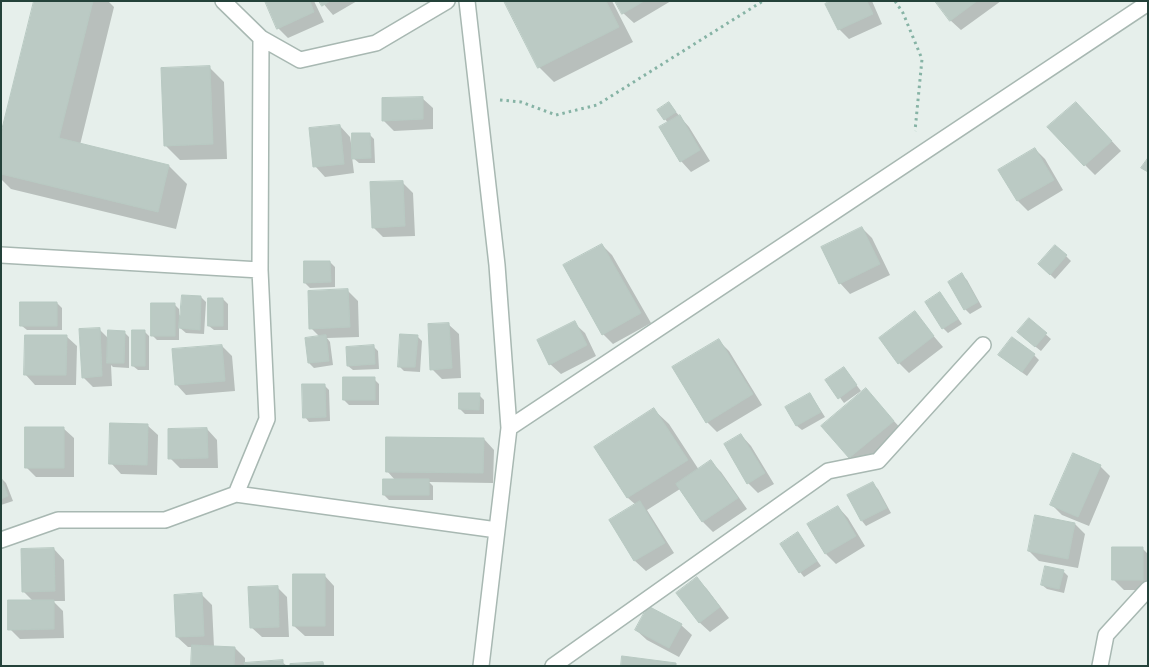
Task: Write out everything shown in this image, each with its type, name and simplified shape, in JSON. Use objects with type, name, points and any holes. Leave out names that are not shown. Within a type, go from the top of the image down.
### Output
[{"type":"street","points":[[223,1],[261,38],[300,60],[376,43],[447,1]]},
{"type":"street","points":[[466,1],[497,265],[509,428],[481,666]]},
{"type":"street","points":[[509,428],[1148,3]]},
{"type":"street","points":[[236,494],[267,419],[260,270],[261,38]]},
{"type":"street","points":[[1,255],[260,270]]},
{"type":"street","points":[[553,666],[828,472],[878,461],[983,345]]},
{"type":"street","points":[[1,540],[58,520],[165,520],[236,494],[497,530]]},
{"type":"street","points":[[1100,666],[1106,635],[1148,589]]},
{"type":"path","points":[[478,97],[521,102],[556,115],[597,105],[763,1]]},
{"type":"path","points":[[895,1],[903,13],[922,59],[912,160]]},
{"type":"building","points":[[34,1],[93,1],[59,138],[169,165],[158,212],[1,174],[1,133]]},
{"type":"building","points":[[265,1],[310,1],[314,12],[277,29]]},
{"type":"building","points":[[319,1],[330,1],[322,6]]},
{"type":"building","points":[[504,1],[606,1],[619,27],[538,68]]},
{"type":"building","points":[[615,1],[644,1],[622,14]]},
{"type":"building","points":[[830,1],[867,1],[873,14],[838,30],[825,4]]},
{"type":"building","points":[[935,1],[977,1],[950,21]]},
{"type":"building","points":[[210,66],[213,144],[164,146],[161,68]]},
{"type":"building","points":[[423,97],[423,119],[382,121],[382,98]]},
{"type":"building","points":[[669,102],[676,112],[664,120],[657,110]]},
{"type":"building","points":[[1076,102],[1112,141],[1084,166],[1047,127]]},
{"type":"building","points":[[680,115],[700,150],[680,162],[659,127]]},
{"type":"building","points":[[340,125],[344,164],[313,167],[309,128]]},
{"type":"building","points":[[352,133],[370,133],[371,158],[352,159]]},
{"type":"building","points":[[1035,148],[1054,180],[1017,201],[998,170]]},
{"type":"building","points":[[1148,158],[1148,172],[1141,168]]},
{"type":"building","points":[[403,181],[405,226],[372,228],[370,182]]},
{"type":"building","points":[[862,227],[880,264],[839,284],[821,247]]},
{"type":"building","points":[[602,244],[641,313],[602,335],[563,265]]},
{"type":"building","points":[[1055,245],[1067,255],[1050,275],[1038,264]]},
{"type":"building","points":[[304,261],[330,261],[331,282],[304,283]]},
{"type":"building","points":[[962,273],[978,302],[964,310],[948,282]]},
{"type":"building","points":[[348,289],[350,327],[309,329],[308,291]]},
{"type":"building","points":[[940,292],[958,319],[942,329],[925,302]]},
{"type":"building","points":[[182,295],[201,296],[200,330],[179,328]]},
{"type":"building","points":[[208,298],[223,298],[223,326],[208,326]]},
{"type":"building","points":[[20,302],[57,302],[57,326],[20,326]]},
{"type":"building","points":[[151,303],[175,303],[175,336],[151,336]]},
{"type":"building","points":[[915,311],[934,336],[898,364],[879,338]]},
{"type":"building","points":[[1029,318],[1047,333],[1035,347],[1017,332]]},
{"type":"building","points":[[575,321],[587,345],[549,365],[537,340]]},
{"type":"building","points":[[449,323],[452,368],[430,370],[428,324]]},
{"type":"building","points":[[100,328],[102,376],[82,378],[79,329]]},
{"type":"building","points":[[108,330],[125,331],[124,363],[107,363]]},
{"type":"building","points":[[132,330],[145,330],[145,366],[132,366]]},
{"type":"building","points":[[400,334],[418,335],[415,367],[398,367]]},
{"type":"building","points":[[25,335],[67,335],[66,375],[24,375]]},
{"type":"building","points":[[326,335],[329,361],[308,363],[305,338]]},
{"type":"building","points":[[1012,337],[1035,354],[1022,372],[998,355]]},
{"type":"building","points":[[719,339],[753,394],[706,423],[672,367]]},
{"type":"building","points":[[222,345],[225,381],[175,385],[172,349]]},
{"type":"building","points":[[374,345],[375,364],[347,366],[346,347]]},
{"type":"building","points":[[844,367],[857,385],[838,399],[825,380]]},
{"type":"building","points":[[343,377],[375,377],[375,400],[343,400]]},
{"type":"building","points":[[302,384],[325,384],[326,417],[303,418]]},
{"type":"building","points":[[866,388],[894,421],[849,458],[821,426]]},
{"type":"building","points":[[459,393],[480,393],[479,410],[459,409]]},
{"type":"building","points":[[810,393],[821,412],[796,426],[785,407]]},
{"type":"building","points":[[654,408],[688,460],[627,498],[594,447]]},
{"type":"building","points":[[110,423],[148,424],[147,465],[109,464]]},
{"type":"building","points":[[25,427],[64,427],[64,468],[25,468]]},
{"type":"building","points":[[207,428],[208,458],[168,459],[168,429]]},
{"type":"building","points":[[741,434],[765,473],[747,484],[724,444]]},
{"type":"building","points":[[386,437],[484,438],[483,473],[386,472]]},
{"type":"building","points":[[1073,453],[1101,465],[1078,517],[1050,505]]},
{"type":"building","points":[[711,460],[738,498],[702,522],[676,484]]},
{"type":"building","points":[[1,477],[8,496],[1,499]]},
{"type":"building","points":[[383,479],[429,479],[429,495],[383,495]]},
{"type":"building","points":[[873,482],[887,508],[861,521],[847,495]]},
{"type":"building","points":[[640,501],[665,543],[634,561],[609,520]]},
{"type":"building","points":[[838,506],[856,536],[825,554],[807,524]]},
{"type":"building","points":[[1035,515],[1075,523],[1068,559],[1028,551]]},
{"type":"building","points":[[798,532],[817,561],[799,573],[780,544]]},
{"type":"building","points":[[1112,547],[1143,547],[1143,580],[1112,580]]},
{"type":"building","points":[[54,548],[55,591],[22,592],[21,549]]},
{"type":"building","points":[[1045,566],[1064,570],[1059,589],[1041,585]]},
{"type":"building","points":[[293,574],[325,574],[325,626],[293,626]]},
{"type":"building","points":[[697,577],[720,607],[699,623],[676,593]]},
{"type":"building","points":[[278,586],[279,627],[250,628],[248,587]]},
{"type":"building","points":[[202,593],[204,636],[176,637],[174,595]]},
{"type":"building","points":[[8,600],[54,600],[54,629],[8,630]]},
{"type":"building","points":[[648,606],[682,624],[669,648],[635,630]]},
{"type":"building","points":[[192,645],[235,647],[234,666],[191,666]]},
{"type":"building","points":[[622,656],[676,663],[676,666],[621,666]]},
{"type":"building","points":[[283,660],[283,666],[245,666],[244,663]]},
{"type":"building","points":[[323,662],[324,666],[290,666],[290,664]]}]
